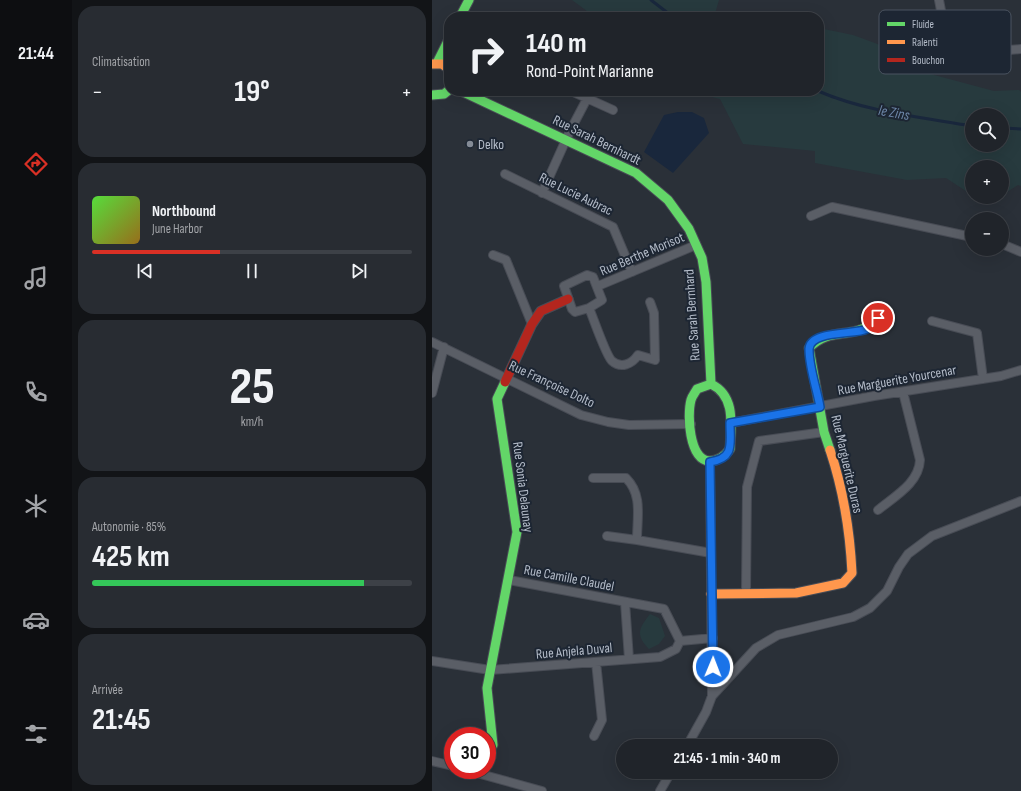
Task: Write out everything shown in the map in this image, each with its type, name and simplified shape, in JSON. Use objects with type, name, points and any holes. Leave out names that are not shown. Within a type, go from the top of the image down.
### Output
[{"type":"street","points":[[463,12],[469,0]]},
{"type":"street","points":[[939,0],[941,10]]},
{"type":"street","points":[[444,47],[434,63],[444,65]]},
{"type":"street","points":[[1011,50],[1021,49]]},
{"type":"street","points":[[432,94],[444,94]]},
{"type":"street","name":"Rue Sarah Bernhardt","points":[[472,96],[636,173],[668,200],[689,229],[696,245]]},
{"type":"street","points":[[581,96],[613,110]]},
{"type":"street","points":[[542,193],[566,140],[588,96]]},
{"type":"street","name":"Rue Lucie Aubrac","points":[[505,174],[613,227],[632,272]]},
{"type":"street","points":[[811,216],[832,207],[965,236]]},
{"type":"street","name":"Rue Berthe Morisot","points":[[598,286],[696,245]]},
{"type":"street","name":"Rue Sarah Bernhard","points":[[696,245],[702,258],[706,282],[711,384]]},
{"type":"street","points":[[1009,247],[1021,252]]},
{"type":"street","points":[[493,255],[506,260],[532,324]]},
{"type":"street","points":[[590,275],[598,286],[602,300],[589,308],[575,312],[568,299],[564,286],[577,279],[590,275]]},
{"type":"street","name":"Rue Sonia Delaunay","points":[[491,727],[487,688],[509,580],[517,532],[497,399],[532,324],[541,311],[568,299]]},
{"type":"street","points":[[589,308],[610,360],[619,365],[626,365],[634,362],[638,355],[655,360],[654,313],[650,302]]},
{"type":"street","name":"Rue Marguerite Duras","points":[[712,594],[796,593],[843,583],[852,573],[851,552],[838,474],[824,432],[809,348],[813,341],[821,337],[867,329],[878,318],[880,311]]},
{"type":"street","points":[[932,320],[977,333],[983,378]]},
{"type":"street","name":"Rue Françoise Dolto","points":[[432,342],[581,415],[608,422],[629,424],[691,424]]},
{"type":"street","points":[[432,393],[444,347]]},
{"type":"street","name":"Rue Marguerite Yourcenar","points":[[730,423],[1021,370]]},
{"type":"street","points":[[711,384],[724,390],[729,400],[730,423],[730,449],[726,456],[719,460],[710,462],[700,457],[693,448],[691,424],[691,401],[697,390],[711,384]]},
{"type":"street","points":[[878,510],[915,478],[920,470],[920,460],[903,392]]},
{"type":"street","points":[[746,593],[747,487],[759,441],[824,432]]},
{"type":"street","points":[[691,739],[706,712],[712,696],[713,638],[710,462]]},
{"type":"street","points":[[593,478],[626,478],[633,484],[638,494],[637,540]]},
{"type":"street","points":[[712,696],[750,654],[770,639],[778,635],[853,617],[870,608],[887,591],[898,566],[908,554],[932,536],[1021,501]]},
{"type":"street","points":[[607,536],[711,553]]},
{"type":"street","name":"Rue Camille Claudel","points":[[509,580],[664,609],[680,642]]},
{"type":"street","name":"Rue Camille Claudel","points":[[625,602],[629,659]]},
{"type":"street","points":[[680,642],[713,638]]},
{"type":"street","name":"Rue Anjela Duval","points":[[432,661],[490,670],[596,662],[660,656],[676,649],[680,642]]},
{"type":"street","points":[[594,736],[602,720],[596,662]]},
{"type":"street","points":[[432,760],[444,763]]},
{"type":"street","points":[[496,778],[542,791]]},
{"type":"street","points":[[660,791],[667,779]]},
{"type":"green space","points":[[572,0],[719,0],[715,12],[588,12]]},
{"type":"green space","points":[[824,29],[853,35],[879,45],[879,74],[930,74],[994,91],[1019,90],[1021,92],[1021,186],[1018,185],[1009,191],[1009,160],[965,160],[965,190],[946,178],[907,180],[815,163],[815,151],[743,144],[720,99],[708,96],[824,96]]},
{"type":"green space","points":[[650,614],[659,618],[665,636],[659,644],[649,649],[642,640],[640,632],[643,623]]},
{"type":"water","points":[[678,112],[692,112],[704,118],[709,133],[673,173],[644,152],[664,115]]},
{"type":"waterway","name":"le Zins","points":[[651,0],[667,12]]},
{"type":"waterway","name":"le Zins","points":[[824,93],[875,109],[913,117],[965,125]]},
{"type":"waterway","name":"le Zins","points":[[1009,128],[1021,129]]},
{"type":"traffic: fast","points":[[463,12],[469,0]]},
{"type":"traffic: fast","points":[[437,63],[444,49]]},
{"type":"traffic: fast","points":[[432,95],[444,94]]},
{"type":"traffic: fast","points":[[472,96],[636,173],[668,200],[689,229],[702,258],[706,282],[711,384]]},
{"type":"traffic: fast","points":[[830,450],[824,432],[809,348],[818,340],[828,336],[864,328],[873,322],[880,311]]},
{"type":"traffic: fast","points":[[491,727],[487,688],[517,532],[497,399],[505,382]]},
{"type":"traffic: fast","points":[[711,384],[719,389],[725,396],[730,412],[731,430],[730,449],[721,458],[709,461],[702,458],[697,453],[693,445],[689,416],[691,400],[697,389],[711,384]]},
{"type":"traffic: slow","points":[[432,64],[444,65]]},
{"type":"traffic: slow","points":[[711,594],[796,593],[843,583],[852,573],[850,542],[845,511],[839,480],[830,450]]},
{"type":"traffic: jam","points":[[505,382],[532,324],[541,311],[568,299]]},
{"type":"place","name":"Delko","points":[[470,144]]},
{"type":"route","points":[[713,667],[710,462],[719,460],[726,456],[730,449],[730,423],[820,407],[809,348],[813,341],[821,337],[867,329],[878,318]]}]
